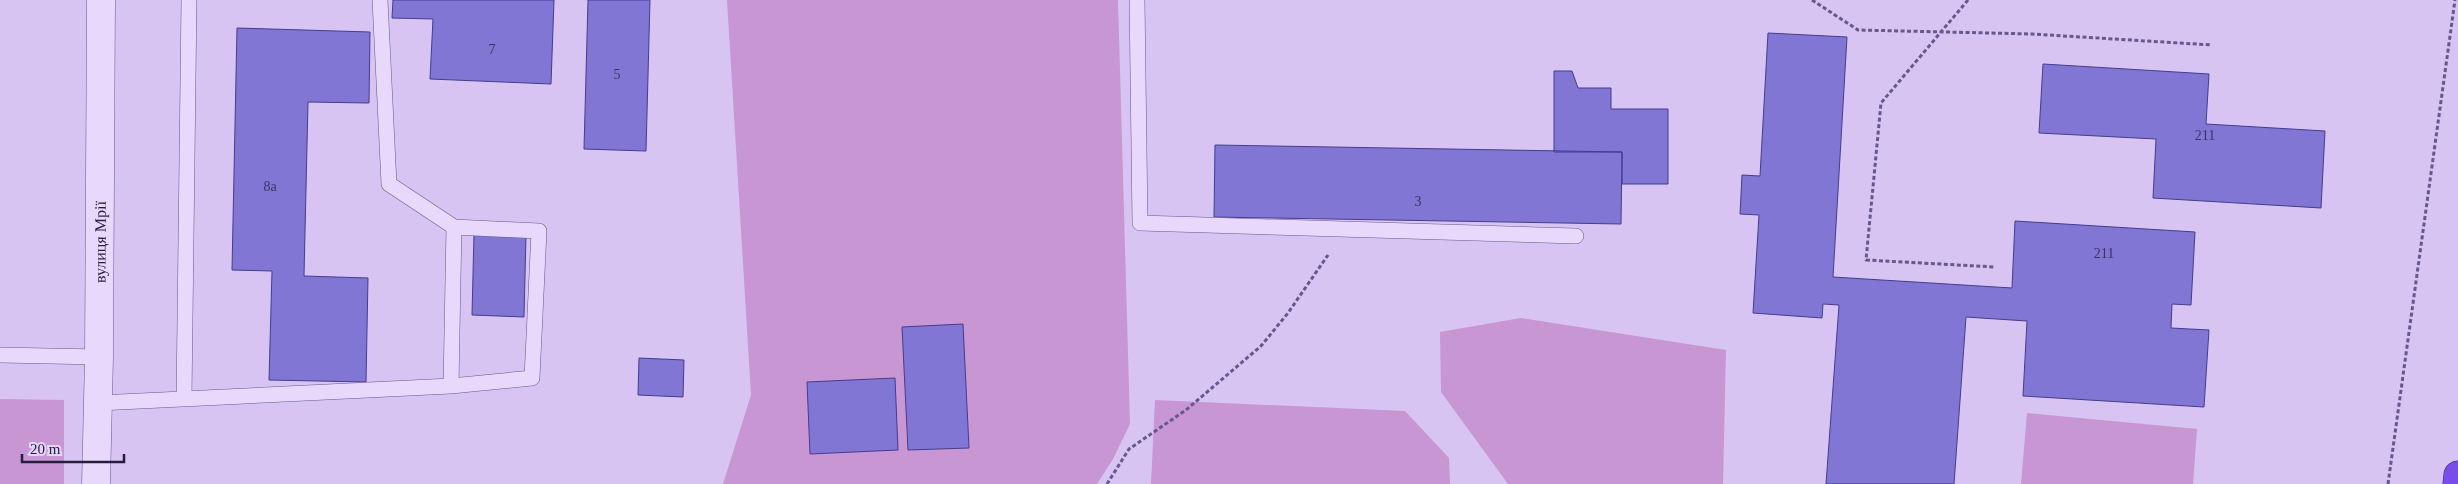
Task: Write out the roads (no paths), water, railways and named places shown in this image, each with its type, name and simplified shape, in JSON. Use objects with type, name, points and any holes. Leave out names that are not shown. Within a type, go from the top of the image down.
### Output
[{"type":"highway","points":[[2457,484],[2458,475]]},
{"type":"street","name":"вулиця Мрії","points":[[96,484],[99,357],[101,0]]},
{"type":"lane","points":[[184,399],[189,0]]},
{"type":"lane","points":[[98,403],[451,386],[532,378],[538,231],[454,227],[389,184],[380,0]]},
{"type":"lane","points":[[1137,0],[1140,223],[1576,236]]},
{"type":"lane","points":[[451,386],[454,227]]},
{"type":"lane","points":[[0,355],[99,357]]}]
